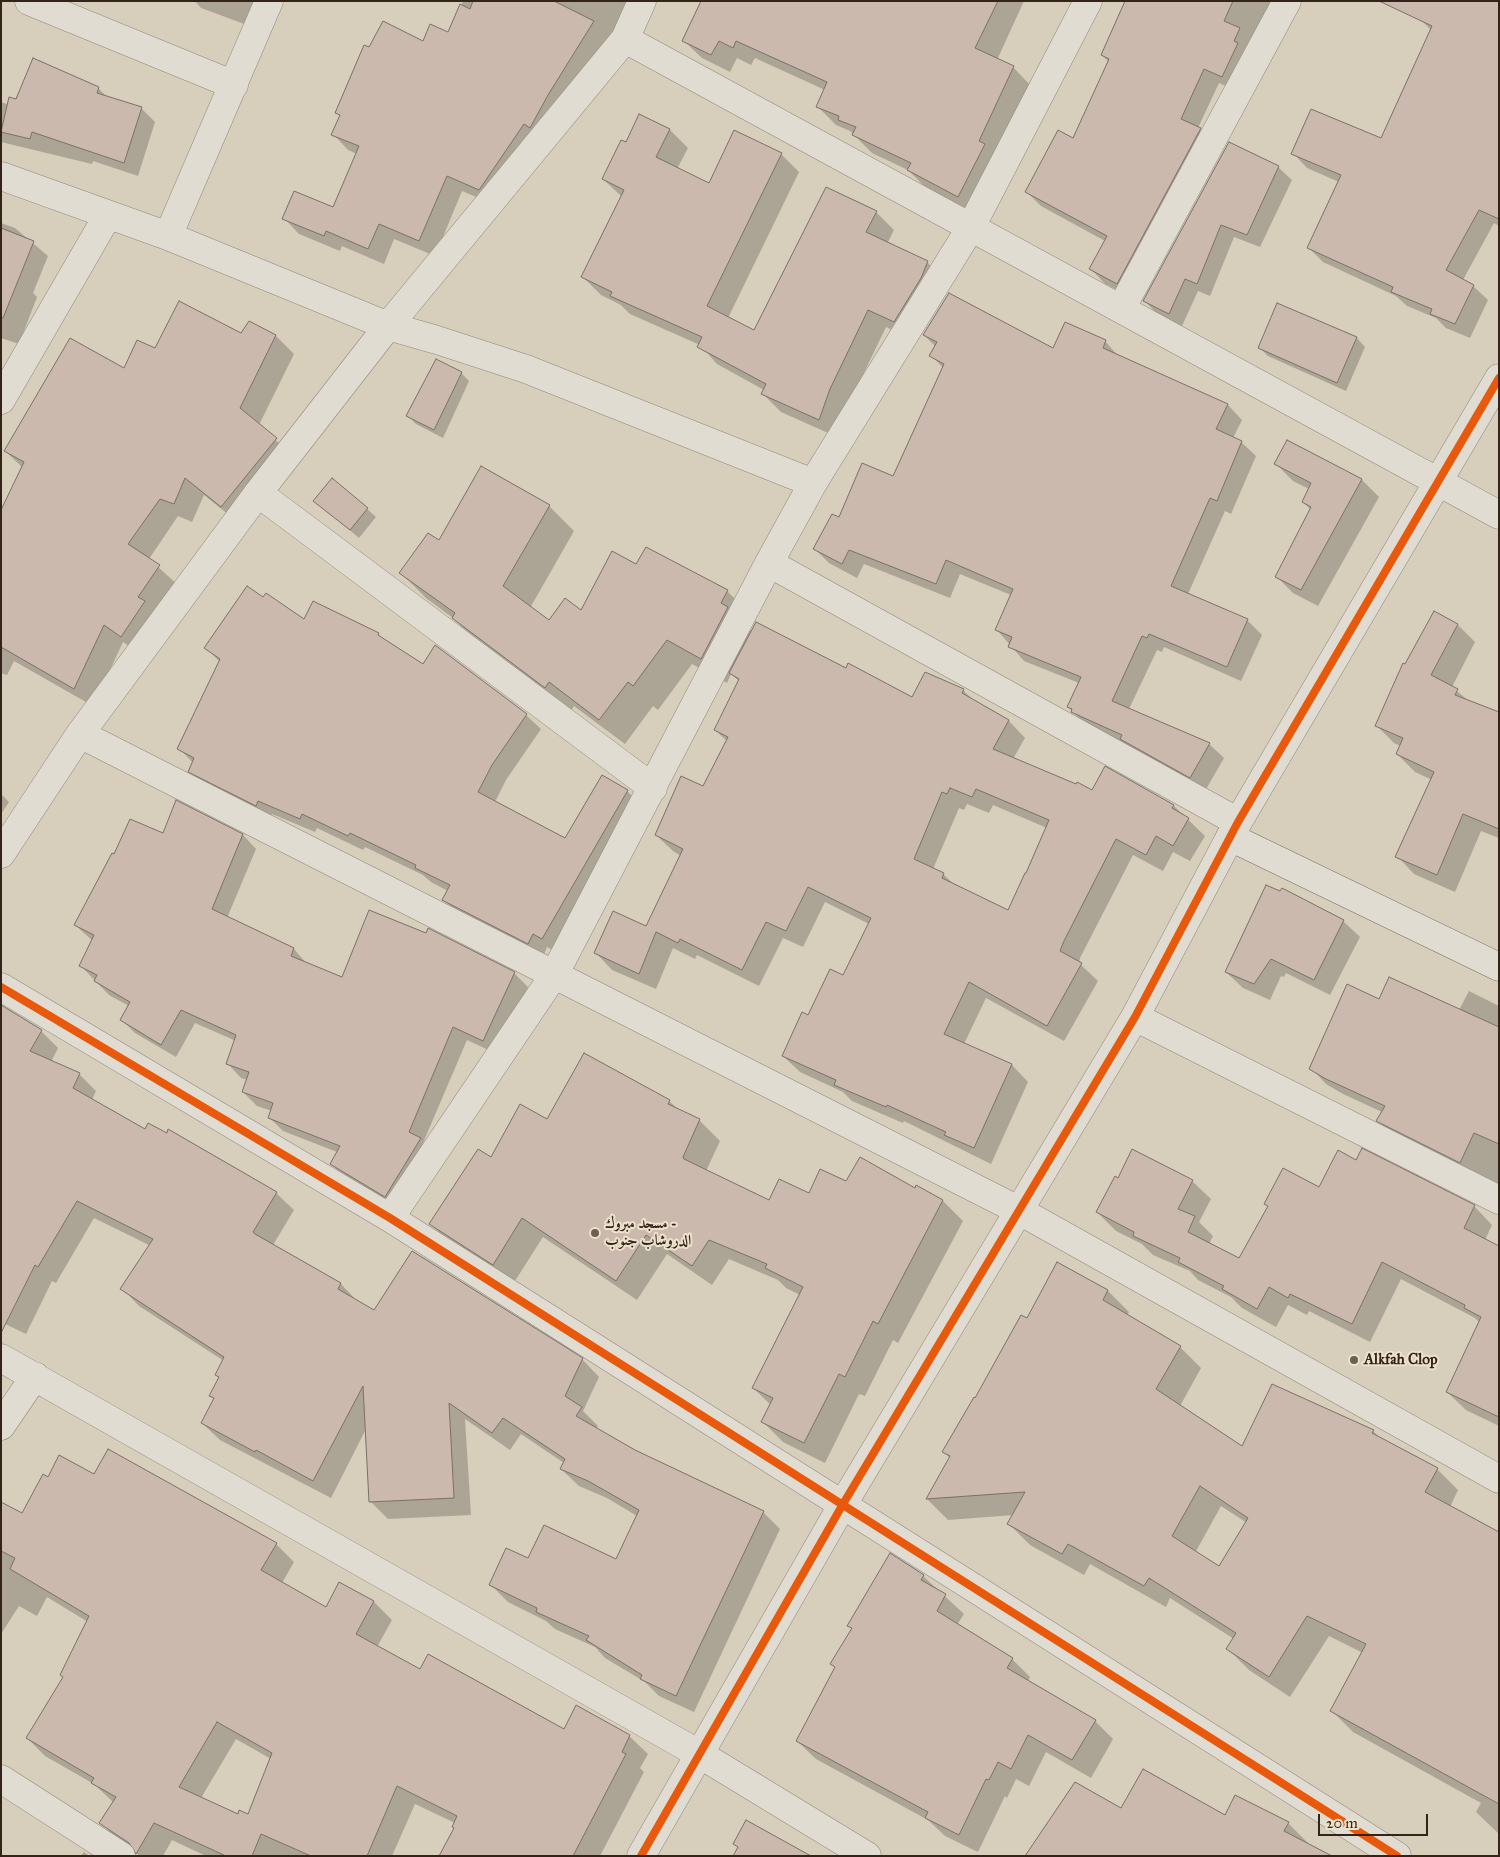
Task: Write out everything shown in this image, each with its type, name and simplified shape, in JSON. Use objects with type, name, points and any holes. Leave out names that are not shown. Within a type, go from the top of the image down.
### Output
[{"type":"street","points":[[29,1],[234,85]]},
{"type":"street","points":[[168,236],[269,1]]},
{"type":"street","points":[[1,854],[80,734],[258,493],[388,326],[625,39],[642,1]]},
{"type":"street","points":[[390,1218],[554,974],[653,788],[768,563],[813,483],[971,227],[1088,1]]},
{"type":"street","points":[[1121,309],[1287,1]]},
{"type":"street","points":[[625,39],[1499,515]]},
{"type":"street","points":[[1,176],[168,236],[388,326],[438,340],[526,369],[813,483]]},
{"type":"street","points":[[1,400],[108,215]]},
{"type":"street","points":[[642,1856],[843,1504],[1135,1017],[1234,830],[1499,378]]},
{"type":"street","points":[[258,493],[653,788]]},
{"type":"street","points":[[768,563],[1234,830],[1499,968]]},
{"type":"street","points":[[80,734],[1018,1210],[1499,1479]]},
{"type":"street","points":[[1,987],[390,1218],[1397,1856]]},
{"type":"street","points":[[1135,1017],[1499,1200]]},
{"type":"street","points":[[1,1358],[701,1755],[866,1856]]},
{"type":"street","points":[[1,1426],[35,1376]]},
{"type":"street","points":[[1,1779],[121,1856]]},
{"type":"building","points":[[473,1],[554,1],[594,21],[530,128],[524,124],[479,190],[447,176],[419,241],[379,224],[368,249],[326,231],[324,236],[282,219],[294,191],[333,207],[359,146],[331,135],[340,115],[335,113],[364,45],[369,47],[383,21],[423,41],[430,24],[448,32],[460,4],[470,9]]},
{"type":"building","points":[[701,1],[998,1],[975,48],[1014,66],[979,141],[985,144],[958,197],[907,170],[911,163],[852,135],[856,127],[838,120],[839,116],[816,107],[827,82],[736,41],[733,48],[719,41],[711,55],[682,41]]},
{"type":"building","points":[[1125,1],[1233,1],[1224,21],[1240,28],[1234,41],[1238,43],[1222,77],[1204,69],[1181,119],[1201,128],[1117,284],[1089,269],[1107,236],[1025,192],[1058,130],[1073,138],[1109,59],[1101,55]]},
{"type":"building","points":[[1379,1],[1499,1],[1499,219],[1479,210],[1446,270],[1474,285],[1455,324],[1430,314],[1432,309],[1391,292],[1393,287],[1307,248],[1341,175],[1291,154],[1311,109],[1381,138],[1432,26]]},
{"type":"building","points":[[33,58],[99,87],[97,93],[142,107],[124,163],[32,132],[30,139],[1,132],[9,97],[16,99]]},
{"type":"building","points":[[639,114],[670,129],[656,157],[709,183],[734,130],[782,153],[707,306],[754,330],[826,187],[877,211],[866,232],[928,261],[921,278],[894,322],[868,310],[830,389],[819,420],[761,394],[766,384],[697,347],[702,337],[610,296],[612,292],[581,277],[624,190],[602,179],[621,140],[626,142]]},
{"type":"building","points":[[1229,142],[1279,166],[1247,235],[1221,225],[1197,284],[1185,279],[1169,314],[1143,301]]},
{"type":"building","points":[[1,228],[34,241],[3,318],[1,318]]},
{"type":"building","points":[[949,293],[1053,348],[1065,322],[1106,340],[1103,348],[1228,404],[1216,429],[1242,441],[1217,501],[1210,498],[1171,586],[1248,619],[1227,667],[1149,634],[1147,638],[1142,636],[1112,701],[1210,743],[1190,778],[1120,739],[1122,735],[1071,712],[1072,709],[1067,707],[1081,677],[1008,647],[1012,637],[995,630],[1013,589],[946,560],[936,584],[849,550],[842,564],[813,549],[832,514],[839,517],[862,463],[893,476],[944,364],[929,356],[937,342],[923,335]]},
{"type":"building","points":[[179,301],[241,333],[249,321],[276,335],[240,408],[277,438],[221,507],[185,478],[174,504],[160,499],[128,544],[160,565],[138,597],[145,601],[121,637],[104,625],[74,689],[1,647],[1,510],[24,462],[4,451],[70,338],[124,368],[137,340],[155,348]]},
{"type":"building","points":[[1277,303],[1357,337],[1337,383],[1258,348]]},
{"type":"building","points":[[436,359],[462,372],[434,430],[406,416]]},
{"type":"building","points":[[1287,440],[1362,479],[1301,590],[1275,577],[1311,507],[1302,502],[1311,483],[1274,464]]},
{"type":"building","points":[[481,466],[550,505],[503,586],[549,620],[565,598],[581,610],[612,551],[636,564],[646,547],[728,590],[721,603],[728,607],[701,659],[667,640],[633,686],[628,682],[599,720],[549,682],[545,688],[452,618],[455,613],[399,573],[428,533],[439,540]]},
{"type":"building","points":[[332,478],[368,508],[350,530],[313,501]]},
{"type":"building","points":[[247,586],[263,597],[266,593],[304,619],[313,601],[379,633],[378,635],[423,664],[435,645],[527,714],[492,765],[478,792],[565,838],[602,775],[628,790],[542,939],[533,934],[528,944],[442,900],[450,885],[415,868],[416,865],[350,833],[348,836],[302,814],[300,819],[258,801],[256,806],[188,772],[194,758],[177,749],[220,659],[204,648]]},
{"type":"building","points":[[1434,611],[1458,624],[1431,675],[1458,689],[1455,695],[1499,712],[1499,829],[1463,814],[1437,875],[1395,857],[1434,772],[1396,754],[1403,738],[1375,726],[1403,663],[1405,664]]},
{"type":"building","points":[[756,622],[846,668],[848,663],[912,697],[925,672],[964,689],[962,693],[1009,720],[993,749],[1076,784],[1077,782],[1092,790],[1105,766],[1174,805],[1172,808],[1189,818],[1173,846],[1156,836],[1146,855],[1116,839],[1060,951],[1082,963],[1047,1026],[969,982],[944,1034],[1012,1064],[974,1148],[944,1135],[946,1132],[887,1105],[886,1107],[834,1085],[836,1080],[782,1056],[802,1012],[808,1015],[830,969],[843,975],[871,918],[808,887],[786,931],[766,922],[742,970],[680,939],[678,943],[656,932],[639,974],[594,953],[613,911],[646,926],[683,849],[655,835],[681,776],[703,786],[728,737],[714,730],[739,679],[729,673]],"holes":[[[950,788],[972,797],[976,789],[1049,820],[1008,910],[942,878],[944,873],[914,859],[942,792],[947,794]]]},
{"type":"building","points":[[176,800],[243,834],[212,909],[294,948],[291,956],[342,977],[369,910],[426,933],[428,928],[515,972],[483,1041],[453,1027],[409,1132],[421,1138],[385,1197],[330,1164],[340,1146],[268,1118],[273,1103],[242,1092],[249,1072],[226,1064],[236,1035],[181,1010],[161,1045],[120,1020],[130,1002],[94,981],[97,975],[79,966],[94,935],[74,925],[112,853],[114,854],[130,819],[163,833]]},
{"type":"building","points":[[1266,885],[1280,891],[1282,888],[1344,920],[1314,980],[1271,959],[1254,984],[1225,972]]},
{"type":"building","points":[[1389,977],[1499,1027],[1499,1144],[1474,1133],[1460,1163],[1376,1121],[1385,1106],[1326,1079],[1309,1069],[1347,984],[1379,999]]},
{"type":"building","points":[[1,1005],[42,1030],[30,1051],[80,1073],[73,1088],[145,1129],[148,1123],[167,1133],[168,1129],[277,1192],[253,1232],[255,1234],[341,1283],[338,1289],[374,1310],[412,1251],[583,1358],[565,1396],[582,1407],[576,1416],[635,1450],[764,1511],[676,1696],[640,1679],[642,1675],[586,1640],[589,1636],[536,1612],[537,1608],[489,1585],[506,1548],[528,1558],[544,1525],[616,1559],[639,1510],[588,1481],[560,1469],[565,1459],[503,1418],[492,1433],[449,1403],[454,1498],[369,1502],[363,1386],[313,1481],[256,1450],[255,1452],[201,1423],[214,1398],[209,1396],[219,1377],[215,1375],[224,1357],[120,1289],[153,1239],[77,1201],[38,1267],[35,1265],[1,1333]]},
{"type":"building","points":[[584,1053],[670,1100],[668,1104],[700,1119],[683,1157],[684,1159],[769,1200],[779,1179],[809,1193],[820,1169],[846,1181],[860,1157],[915,1188],[916,1185],[943,1200],[878,1324],[873,1321],[845,1377],[839,1374],[804,1443],[761,1422],[773,1398],[752,1388],[803,1287],[765,1268],[767,1264],[709,1240],[692,1266],[646,1235],[616,1281],[522,1218],[493,1265],[429,1224],[478,1149],[491,1157],[520,1104],[547,1119]]},
{"type":"building","points":[[1362,1148],[1475,1205],[1464,1228],[1499,1246],[1499,1417],[1446,1392],[1481,1317],[1464,1308],[1465,1305],[1382,1262],[1352,1324],[1290,1294],[1288,1298],[1269,1287],[1257,1309],[1222,1289],[1224,1286],[1178,1262],[1180,1258],[1133,1236],[1134,1232],[1096,1212],[1115,1176],[1118,1178],[1132,1149],[1193,1180],[1178,1209],[1195,1216],[1188,1232],[1239,1258],[1268,1206],[1264,1204],[1283,1168],[1319,1187],[1338,1150],[1356,1160]]},
{"type":"building","points":[[1057,1262],[1108,1290],[1103,1300],[1181,1346],[1156,1389],[1242,1446],[1272,1384],[1374,1430],[1372,1433],[1438,1468],[1425,1492],[1499,1532],[1499,1804],[1330,1711],[1366,1644],[1307,1616],[1269,1677],[1226,1649],[1236,1633],[1149,1578],[1144,1586],[1068,1544],[1062,1554],[1007,1524],[1025,1492],[926,1499],[950,1456],[942,1452],[975,1398],[1021,1315],[1027,1318]],"holes":[[[1200,1486],[1248,1518],[1219,1566],[1172,1536]]]},
{"type":"building","points":[[108,1449],[277,1543],[261,1570],[326,1607],[339,1582],[374,1601],[356,1634],[420,1669],[428,1654],[564,1729],[576,1705],[630,1735],[622,1752],[626,1754],[573,1856],[439,1856],[454,1828],[452,1827],[457,1816],[397,1786],[367,1856],[311,1856],[261,1834],[252,1856],[226,1856],[154,1823],[136,1854],[129,1843],[99,1823],[116,1797],[91,1783],[94,1778],[26,1738],[63,1677],[60,1675],[89,1616],[10,1569],[15,1558],[1,1551],[1,1502],[22,1513],[43,1474],[48,1477],[59,1455],[94,1474]],"holes":[[[217,1722],[272,1753],[248,1814],[239,1810],[238,1814],[179,1787]]]},
{"type":"building","points":[[890,1553],[924,1575],[921,1580],[946,1594],[937,1611],[1013,1658],[1007,1668],[1096,1720],[1072,1760],[1028,1735],[1011,1769],[998,1762],[989,1780],[986,1779],[959,1835],[925,1818],[928,1812],[796,1741],[835,1667],[830,1664],[852,1628],[847,1626]]},
{"type":"building","points":[[1143,1769],[1225,1815],[1235,1795],[1289,1822],[1284,1831],[1332,1856],[1025,1856],[1075,1782],[1121,1808]]},
{"type":"building","points":[[746,1820],[811,1856],[733,1856],[738,1847],[733,1844]]},
{"type":"cycle path","points":[[641,1856],[843,1504],[1135,1017],[1238,822],[1499,378]]},
{"type":"cycle path","points":[[1,987],[390,1218],[1397,1856]]},
{"type":"place","name":"مسجد مبروك - الدروشاب جنوب","points":[[595,1233]]},
{"type":"place","name":"Alkfah Clop","points":[[1354,1360]]}]
